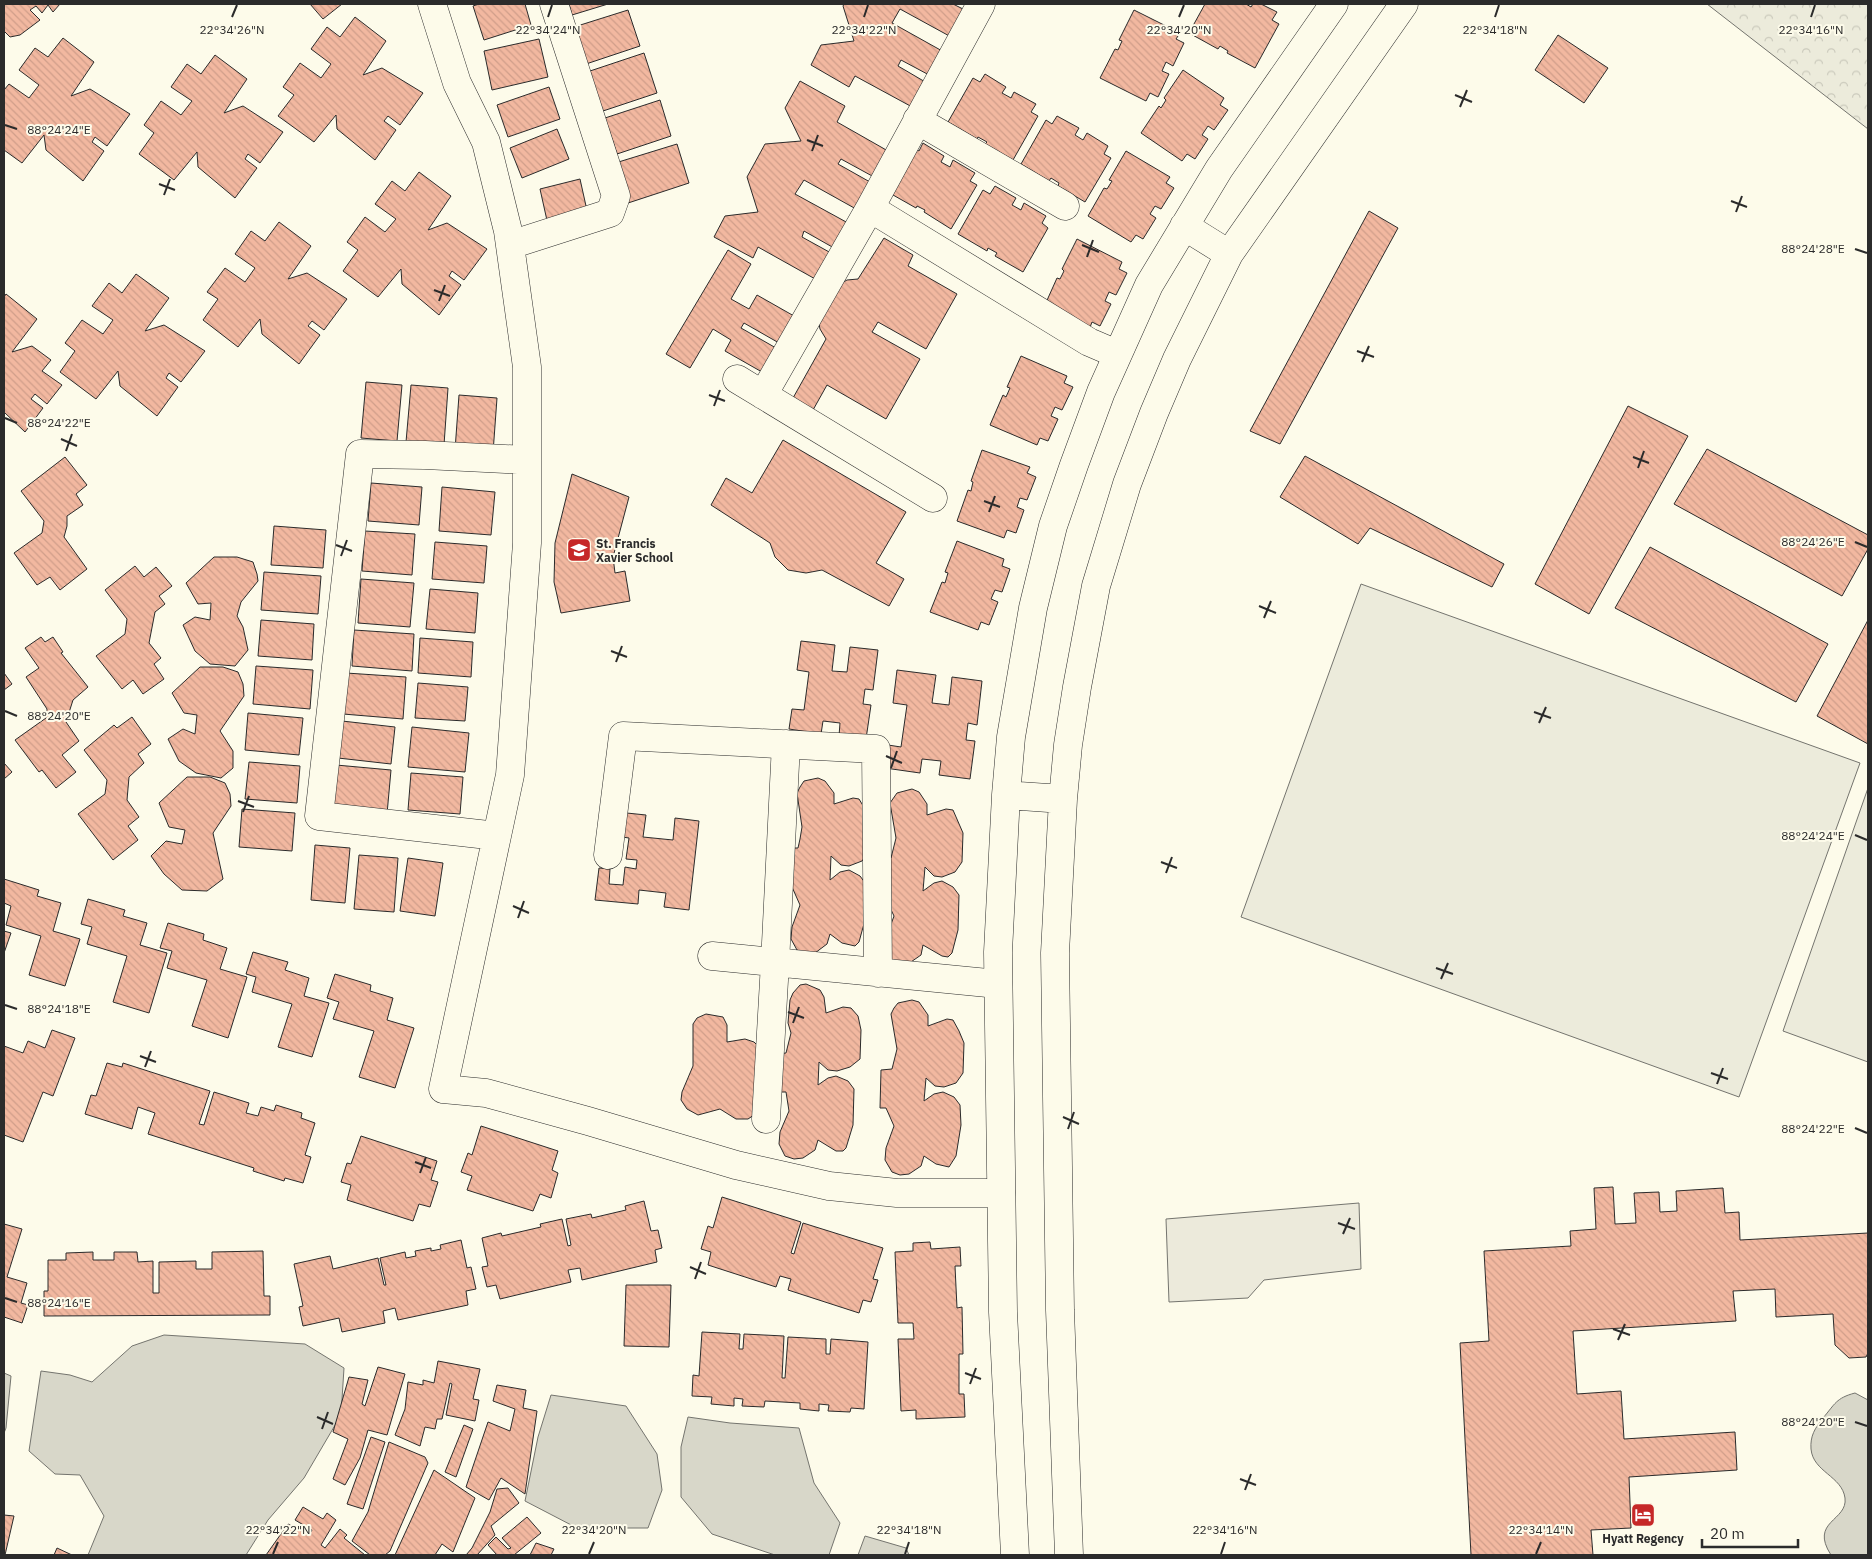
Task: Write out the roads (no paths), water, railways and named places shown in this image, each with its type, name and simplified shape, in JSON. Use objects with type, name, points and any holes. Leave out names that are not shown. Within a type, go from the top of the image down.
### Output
[{"type":"street","points":[[432,4],[458,83],[486,142],[510,245],[527,367],[527,544],[510,775],[443,1089],[486,1093],[736,1165],[829,1186],[897,1193],[1001,1193]]},
{"type":"street","points":[[510,245],[610,213],[616,196],[554,4]]},
{"type":"street","points":[[763,394],[870,208],[982,4]]},
{"type":"street","points":[[1015,1555],[1002,1312],[998,952],[1006,795],[1011,738],[1040,572],[1053,526],[1101,392],[1149,285],[1219,169],[1334,4]]},
{"type":"street","points":[[1069,1555],[1060,1310],[1055,953],[1062,799],[1077,687],[1096,586],[1127,484],[1154,413],[1177,359],[1229,254],[1404,4]]},
{"type":"street","points":[[917,120],[1065,206]]},
{"type":"street","points":[[870,208],[1089,342],[1117,354]]},
{"type":"street","points":[[1184,226],[1229,254]]},
{"type":"street","points":[[737,379],[933,498]]},
{"type":"street","points":[[496,836],[319,816],[360,454],[527,460]]},
{"type":"street","points":[[608,854],[623,736],[876,749],[878,973]]},
{"type":"street","points":[[766,1119],[786,744]]},
{"type":"street","points":[[1006,795],[1062,799]]},
{"type":"street","points":[[712,956],[998,984]]},
{"type":"place","name":"St. Francis Xavier School","points":[[579,550]]},
{"type":"place","name":"Hyatt Regency","points":[[1643,1515]]}]
